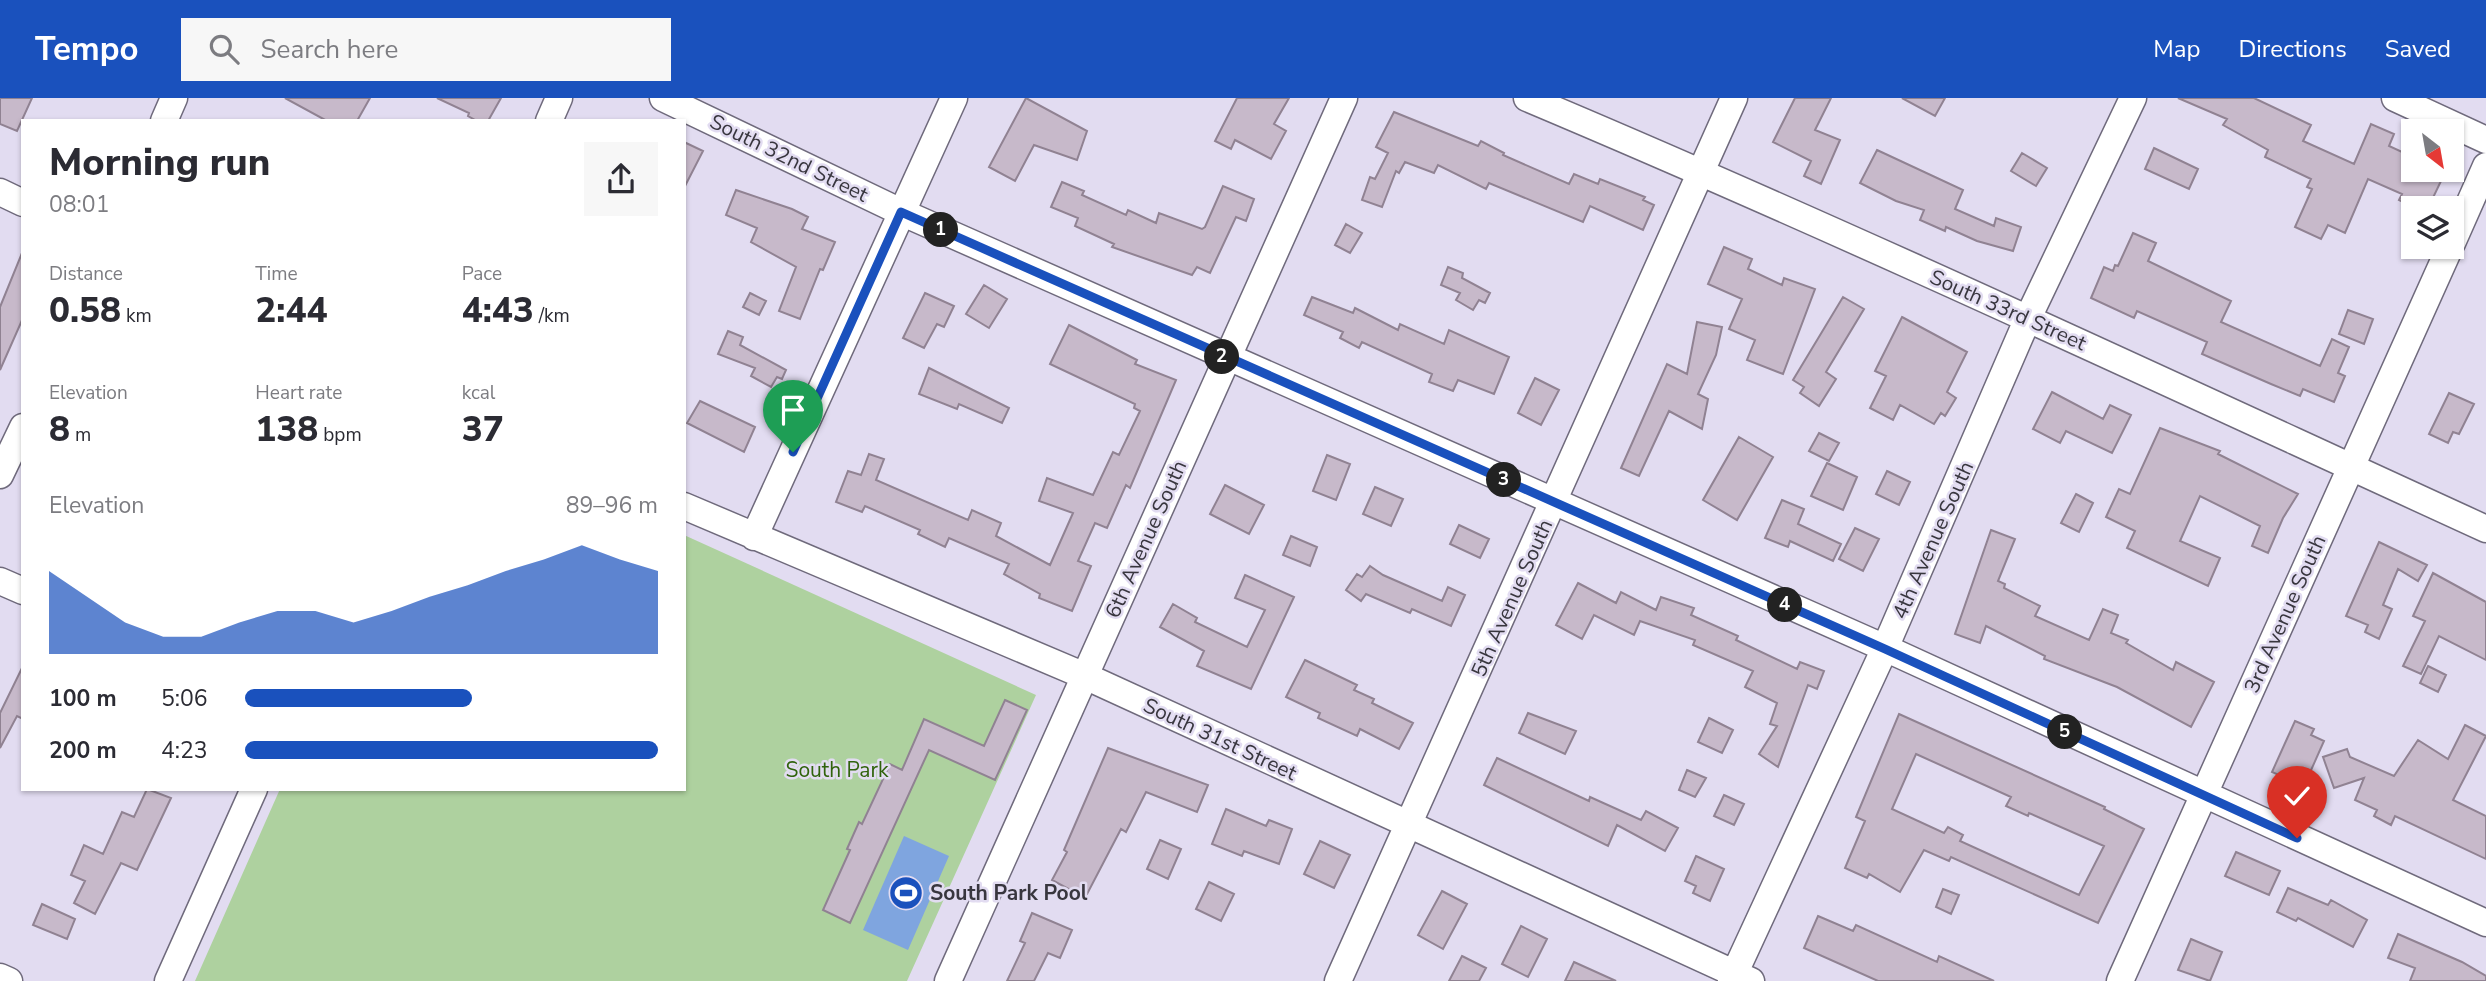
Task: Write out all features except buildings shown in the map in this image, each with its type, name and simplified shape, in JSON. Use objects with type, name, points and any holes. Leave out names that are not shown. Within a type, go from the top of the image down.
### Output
[{"type":"street","points":[[165,119],[173,98]]},
{"type":"street","points":[[550,119],[559,98]]},
{"type":"street","name":"South 32nd Street","points":[[663,98],[901,212],[1885,649],[2202,796],[2486,923]]},
{"type":"street","points":[[754,537],[954,98]]},
{"type":"street","name":"6th Avenue South","points":[[948,981],[1343,98]]},
{"type":"street","name":"South 33rd Street","points":[[1527,98],[1699,171],[2028,318],[2486,529]]},
{"type":"street","name":"5th Avenue South","points":[[1338,981],[1734,98]]},
{"type":"street","name":"4th Avenue South","points":[[1739,979],[2028,318],[2133,98]]},
{"type":"street","points":[[2395,98],[2486,140]]},
{"type":"street","name":"3rd Avenue South","points":[[2464,216],[2486,166]]},
{"type":"street","points":[[0,192],[21,202]]},
{"type":"street","name":"3rd Avenue South","points":[[2120,981],[2445,259]]},
{"type":"street","points":[[0,475],[21,431]]},
{"type":"street","name":"South 31st Street","points":[[686,507],[1085,676],[1739,979]]},
{"type":"street","points":[[0,581],[21,590]]},
{"type":"street","points":[[168,981],[253,791]]},
{"type":"street","points":[[0,977],[9,981]]},
{"type":"green space","name":"South Park","points":[[686,536],[1036,695],[907,981],[195,981],[279,791],[686,791]]},
{"type":"water","name":"South Park Pool","points":[[904,836],[949,856],[908,950],[863,930]]},
{"type":"place","name":"South Park Pool","points":[[906,893]]},
{"type":"route","points":[[793,452],[901,212],[1885,649],[2297,838]]}]
